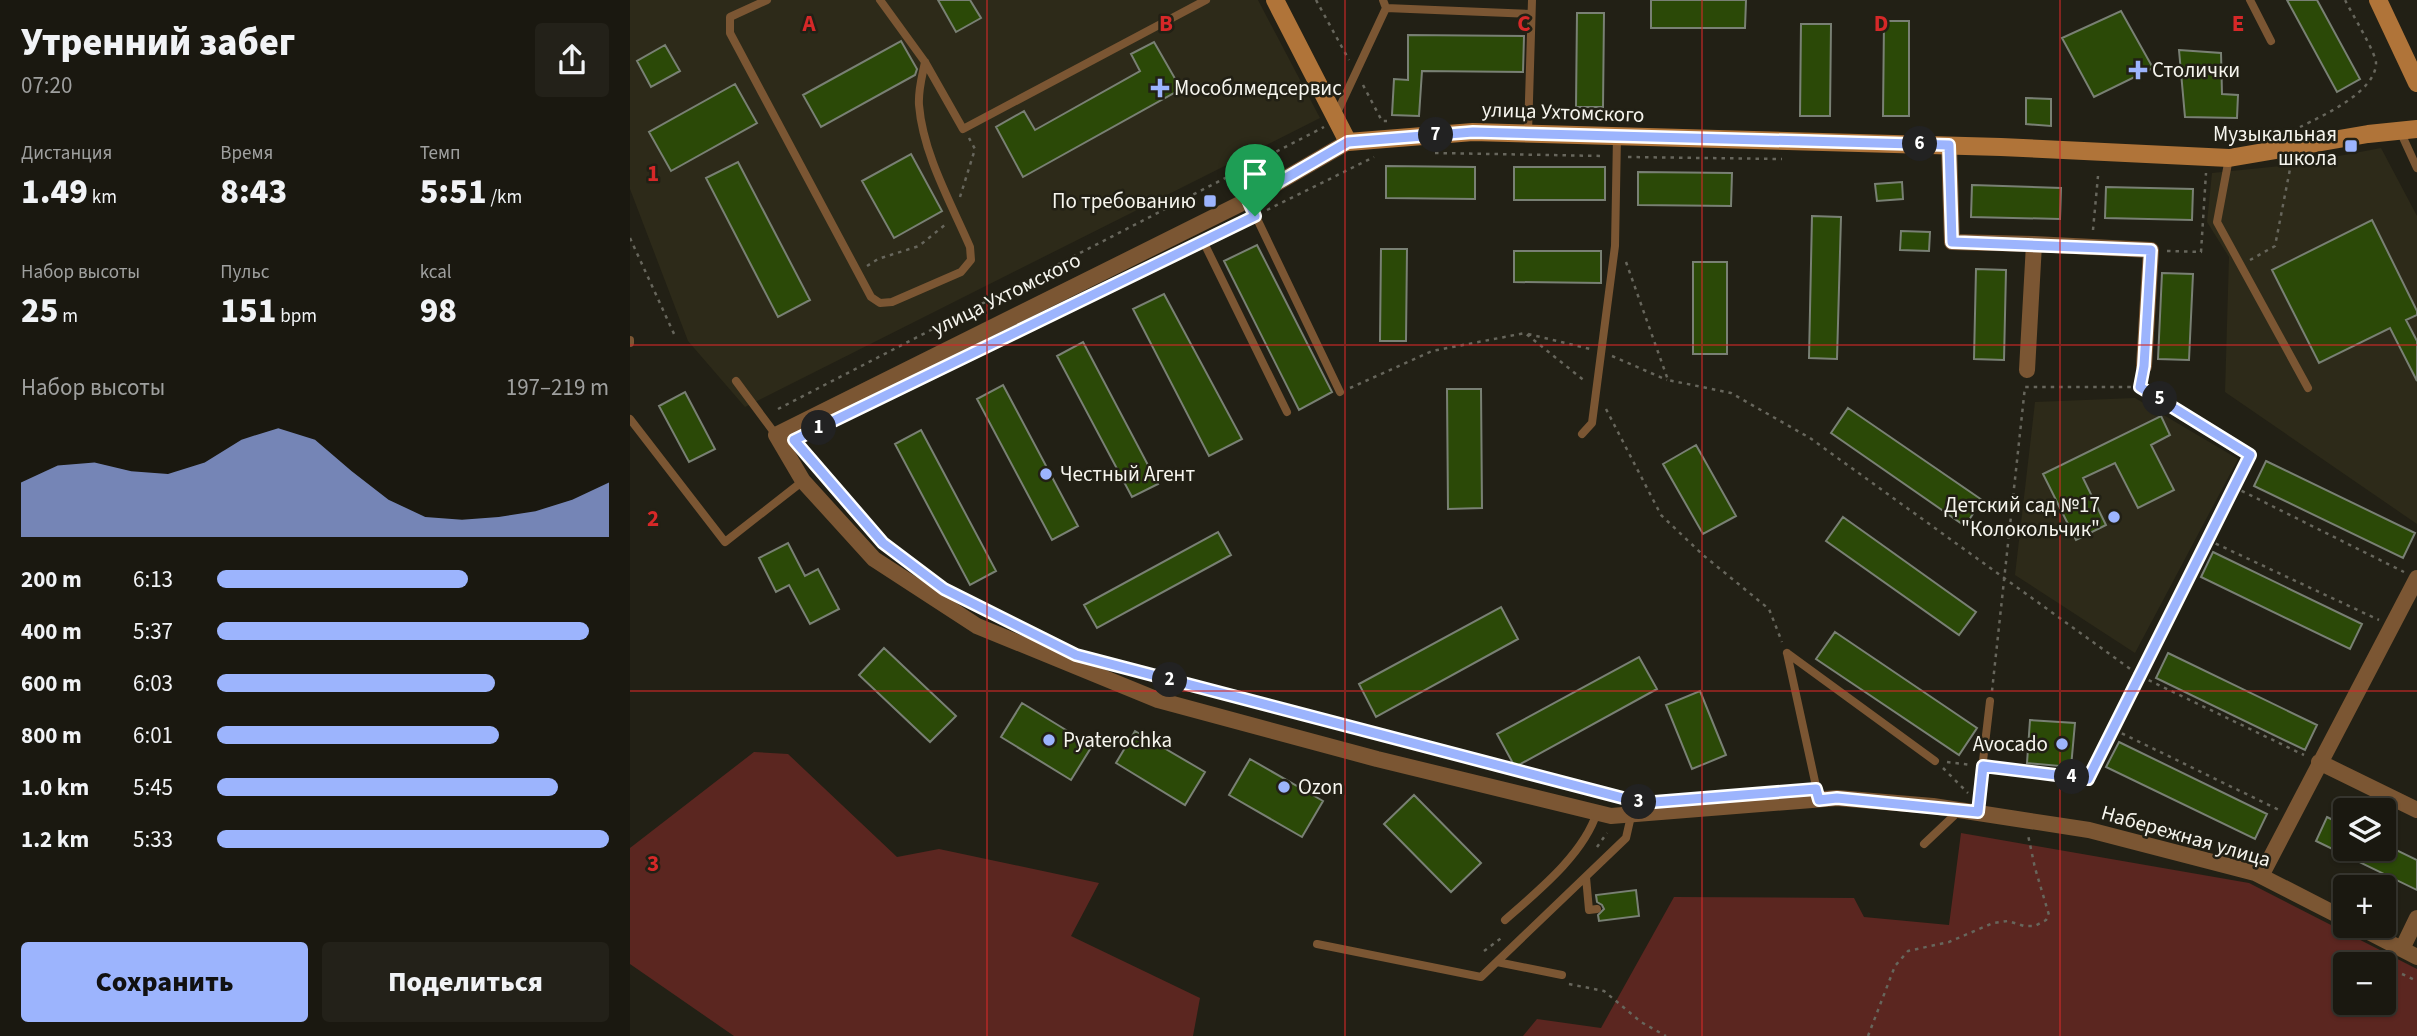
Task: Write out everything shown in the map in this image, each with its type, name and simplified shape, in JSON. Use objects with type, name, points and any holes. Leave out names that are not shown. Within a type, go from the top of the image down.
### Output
[{"type":"street","points":[[1275,0],[1331,121],[1348,142]]},
{"type":"street","points":[[2378,0],[2417,83]]},
{"type":"street","name":"улица Ухтомского","points":[[776,435],[1248,200],[1348,142],[1473,132],[1949,145],[2229,158],[2368,134],[2408,130]]},
{"type":"street","points":[[1949,145],[1952,242],[2151,250],[2144,366]]},
{"type":"street","points":[[2026,370],[2034,244]]},
{"type":"street","name":"Набережная улица","points":[[776,435],[803,481],[874,559],[976,626],[1158,700],[1377,759],[1611,816],[1631,808],[1837,798],[1959,810],[1978,808],[2089,830],[2260,876],[2333,913]]},
{"type":"street","points":[[2260,876],[2392,626],[2411,575]]},
{"type":"street","points":[[2319,762],[2417,810]]},
{"type":"street","points":[[2381,938],[2410,953],[2417,918]]},
{"type":"lane","points":[[766,0],[730,17],[730,33],[871,297],[880,303],[892,302],[961,272],[971,261],[970,247],[931,155],[923,127],[919,90],[925,62]]},
{"type":"lane","points":[[880,0],[925,62],[963,129],[1206,0]]},
{"type":"lane","points":[[1457,0],[1457,10]]},
{"type":"lane","points":[[1528,133],[1532,0]]},
{"type":"lane","points":[[2250,0],[2271,41]]},
{"type":"lane","points":[[1331,121],[1384,4],[1531,14]]},
{"type":"lane","points":[[2408,130],[2417,168]]},
{"type":"lane","points":[[1582,434],[1592,423],[1616,234],[1617,136]]},
{"type":"lane","points":[[2229,158],[2217,222],[2308,388]]},
{"type":"lane","points":[[1248,200],[1340,392]]},
{"type":"lane","points":[[1203,241],[1287,412]]},
{"type":"lane","points":[[736,381],[776,435]]},
{"type":"lane","points":[[630,419],[726,542],[803,481]]},
{"type":"lane","points":[[1787,653],[1936,761]]},
{"type":"lane","points":[[1787,653],[1819,800]]},
{"type":"lane","points":[[1978,808],[1990,701]]},
{"type":"lane","points":[[1317,944],[1481,976],[1626,838],[1631,808]]},
{"type":"lane","points":[[1924,844],[1959,810]]},
{"type":"lane","points":[[1505,920],[1540,889],[1588,836],[1597,812]]},
{"type":"lane","points":[[1586,877],[1590,910],[1597,909]]},
{"type":"lane","points":[[1497,962],[1562,975]]},
{"type":"path","points":[[2296,129],[2346,103],[2374,77],[2376,61],[2344,0]]},
{"type":"path","points":[[778,409],[1331,121]]},
{"type":"path","points":[[1255,216],[1384,153]]},
{"type":"path","points":[[2241,265],[2275,246],[2292,158]]},
{"type":"path","points":[[2151,250],[2200,252],[2207,166]]},
{"type":"path","points":[[2092,247],[2098,176]]},
{"type":"path","points":[[1616,234],[1668,380],[1731,393],[1810,438],[2140,676],[2319,762]]},
{"type":"path","points":[[630,238],[675,336]]},
{"type":"path","points":[[857,271],[878,259],[919,246]]},
{"type":"path","points":[[1340,392],[1432,351],[1525,333],[1597,391],[1661,515],[1703,555],[1769,609],[1787,653]]},
{"type":"path","points":[[2140,387],[2144,366]]},
{"type":"path","points":[[1936,761],[2088,779],[2250,455],[2140,387],[2025,387],[1990,701]]},
{"type":"path","points":[[803,450],[883,543],[904,558]]},
{"type":"path","points":[[2234,487],[2411,575]]},
{"type":"path","points":[[2208,540],[2392,626]]},
{"type":"path","points":[[968,601],[1004,619]]},
{"type":"path","points":[[1116,666],[1631,808]]},
{"type":"path","points":[[2113,729],[2292,816]]},
{"type":"path","points":[[1936,761],[1978,808]]},
{"type":"path","points":[[1868,1036],[1895,966],[1908,951],[1949,942],[1993,923],[2008,921],[2035,926],[2046,920],[2049,915],[2028,840],[2028,819]]},
{"type":"path","points":[[2402,974],[2417,981]]},
{"type":"path","points":[[1619,1006],[1666,1036]]},
{"type":"shaded area","points":[[630,0],[1258,0],[1320,118],[745,407],[688,341],[630,189]]},
{"type":"shaded area","points":[[2381,148],[2417,216],[2417,524],[2225,392],[2229,257],[2207,222],[2212,173],[2291,165]]},
{"type":"shaded area","name":"Детский сад №17 \"Колокольчик\"","points":[[2135,398],[2238,459],[2135,653],[2015,575],[2035,402]]},
{"type":"shaded area","points":[[754,752],[788,754],[897,857],[939,849],[1099,883],[1071,936],[1200,998],[1193,1036],[734,1036],[630,964],[630,848]]},
{"type":"shaded area","points":[[1961,833],[2249,883],[2333,926],[2333,938],[2356,938],[2384,952],[2333,952],[2333,1015],[2396,1015],[2396,958],[2417,969],[2417,1036],[1523,1036],[1537,1019],[1601,1028],[1674,897],[1854,898],[1864,917],[1949,925]]},
{"type":"building","points":[[938,0],[970,0],[981,18],[956,32]]},
{"type":"building","points":[[1651,0],[1746,0],[1745,28],[1651,28]]},
{"type":"building","points":[[2287,0],[2317,0],[2360,79],[2337,92]]},
{"type":"building","points":[[2121,11],[2153,68],[2094,97],[2062,38]]},
{"type":"building","points":[[1577,13],[1604,13],[1603,107],[1576,107]]},
{"type":"building","points":[[1884,21],[1909,21],[1909,116],[1883,116]]},
{"type":"building","points":[[1801,24],[1831,24],[1830,116],[1800,116]]},
{"type":"building","points":[[1408,35],[1524,36],[1523,72],[1422,71],[1419,116],[1392,115],[1394,79],[1408,80]]},
{"type":"building","points":[[901,41],[917,69],[915,75],[821,127],[803,95]]},
{"type":"building","points":[[1154,42],[1181,89],[1023,177],[996,127],[1024,111],[1035,130],[1140,71],[1131,54]]},
{"type":"building","points":[[665,45],[680,71],[651,87],[637,61]]},
{"type":"building","points":[[2179,50],[2221,53],[2222,94],[2238,95],[2237,118],[2185,117]]},
{"type":"building","points":[[735,84],[757,123],[671,171],[649,132]]},
{"type":"building","points":[[2026,98],[2051,99],[2051,126],[2026,124]]},
{"type":"building","points":[[911,154],[942,211],[894,238],[862,181]]},
{"type":"building","points":[[738,162],[810,300],[778,317],[706,178]]},
{"type":"building","points":[[1386,166],[1475,167],[1475,199],[1386,198]]},
{"type":"building","points":[[1514,167],[1605,167],[1605,200],[1514,200]]},
{"type":"building","points":[[1638,172],[1732,173],[1731,206],[1638,205]]},
{"type":"building","points":[[1902,182],[1903,199],[1877,201],[1875,184]]},
{"type":"building","points":[[1972,185],[2061,188],[2060,219],[1971,217]]},
{"type":"building","points":[[2106,187],[2193,189],[2192,220],[2105,218]]},
{"type":"building","points":[[1812,216],[1841,217],[1837,359],[1809,358]]},
{"type":"building","points":[[2372,220],[2417,311],[2417,315],[2406,320],[2417,341],[2417,381],[2390,328],[2319,363],[2272,270]]},
{"type":"building","points":[[1901,231],[1930,232],[1929,251],[1900,250]]},
{"type":"building","points":[[1257,245],[1332,392],[1299,410],[1224,261]]},
{"type":"building","points":[[1381,249],[1407,249],[1406,341],[1380,341]]},
{"type":"building","points":[[1514,251],[1601,251],[1601,283],[1514,282]]},
{"type":"building","points":[[1693,262],[1727,262],[1727,354],[1693,354]]},
{"type":"building","points":[[1976,269],[2006,270],[2004,360],[1974,359]]},
{"type":"building","points":[[2162,273],[2193,274],[2189,360],[2158,359]]},
{"type":"building","points":[[1164,294],[1242,439],[1209,456],[1133,309]]},
{"type":"building","points":[[1083,342],[1158,484],[1132,497],[1057,356]]},
{"type":"building","points":[[1003,385],[1078,526],[1052,540],[977,399]]},
{"type":"building","points":[[1447,389],[1481,389],[1482,508],[1448,509]]},
{"type":"building","points":[[685,392],[715,449],[689,462],[659,406]]},
{"type":"building","points":[[1848,408],[1982,500],[1965,526],[1831,433]]},
{"type":"building","points":[[2161,416],[2170,435],[2151,445],[2174,490],[2138,508],[2115,463],[2083,478],[2106,525],[2076,540],[2043,474]]},
{"type":"building","points":[[921,430],[996,571],[970,585],[895,444]]},
{"type":"building","points":[[1696,445],[1736,516],[1703,534],[1663,464]]},
{"type":"building","points":[[2266,461],[2415,533],[2403,558],[2254,486]]},
{"type":"building","points":[[1843,517],[1976,612],[1959,635],[1826,541]]},
{"type":"building","points":[[1218,532],[1231,555],[1097,628],[1084,605]]},
{"type":"building","points":[[788,543],[805,576],[818,569],[839,609],[810,624],[789,585],[776,592],[759,558]]},
{"type":"building","points":[[2213,552],[2362,624],[2350,649],[2201,577]]},
{"type":"building","points":[[1501,607],[1518,639],[1376,717],[1359,684]]},
{"type":"building","points":[[1835,632],[1977,728],[1959,755],[1816,659]]},
{"type":"building","points":[[884,648],[956,716],[930,742],[859,675]]},
{"type":"building","points":[[2168,653],[2317,725],[2305,750],[2156,678]]},
{"type":"building","points":[[1639,657],[1657,689],[1515,767],[1497,734]]},
{"type":"building","points":[[1700,691],[1726,755],[1692,769],[1666,705]]},
{"type":"building","points":[[1022,703],[1092,746],[1071,780],[1001,737]]},
{"type":"building","points":[[2030,720],[2075,723],[2071,767],[2027,763]]},
{"type":"building","points":[[1135,731],[1205,772],[1185,805],[1116,763]]},
{"type":"building","points":[[2119,742],[2267,814],[2255,839],[2106,767]]},
{"type":"building","points":[[1250,759],[1323,801],[1302,837],[1229,795]]},
{"type":"building","points":[[1414,795],[1481,863],[1451,892],[1384,824]]},
{"type":"building","points":[[2327,817],[2333,820],[2333,849],[2316,841]]},
{"type":"building","points":[[2396,850],[2417,860],[2417,890],[2396,880],[2396,875],[2386,875],[2357,861],[2396,861]]},
{"type":"building","points":[[1636,890],[1639,916],[1599,921],[1598,915],[1604,909],[1597,902],[1596,895]]},
{"type":"place","name":"Столички","points":[[2138,70]]},
{"type":"place","name":"Мособлмедсервис","points":[[1160,88]]},
{"type":"place","name":"Музыкальная школа","points":[[2351,146]]},
{"type":"place","name":"По требованию","points":[[1210,201]]},
{"type":"place","name":"Честный Агент","points":[[1046,474]]},
{"type":"place","name":"Детский сад №17 \"Колокольчик\"","points":[[2114,517]]},
{"type":"place","name":"Pyaterochka","points":[[1049,740]]},
{"type":"place","name":"Avocado","points":[[2062,744]]},
{"type":"place","name":"Ozon","points":[[1284,787]]},
{"type":"route","points":[[1473,132],[1949,145],[1952,242],[2151,250],[2144,366],[2140,387],[2250,455],[2088,779],[1983,766],[1978,812],[1837,798],[1819,800],[1816,789],[1642,803],[1076,655],[944,589],[883,543],[794,440],[1255,216],[1248,200],[1348,142],[1473,132]]}]
